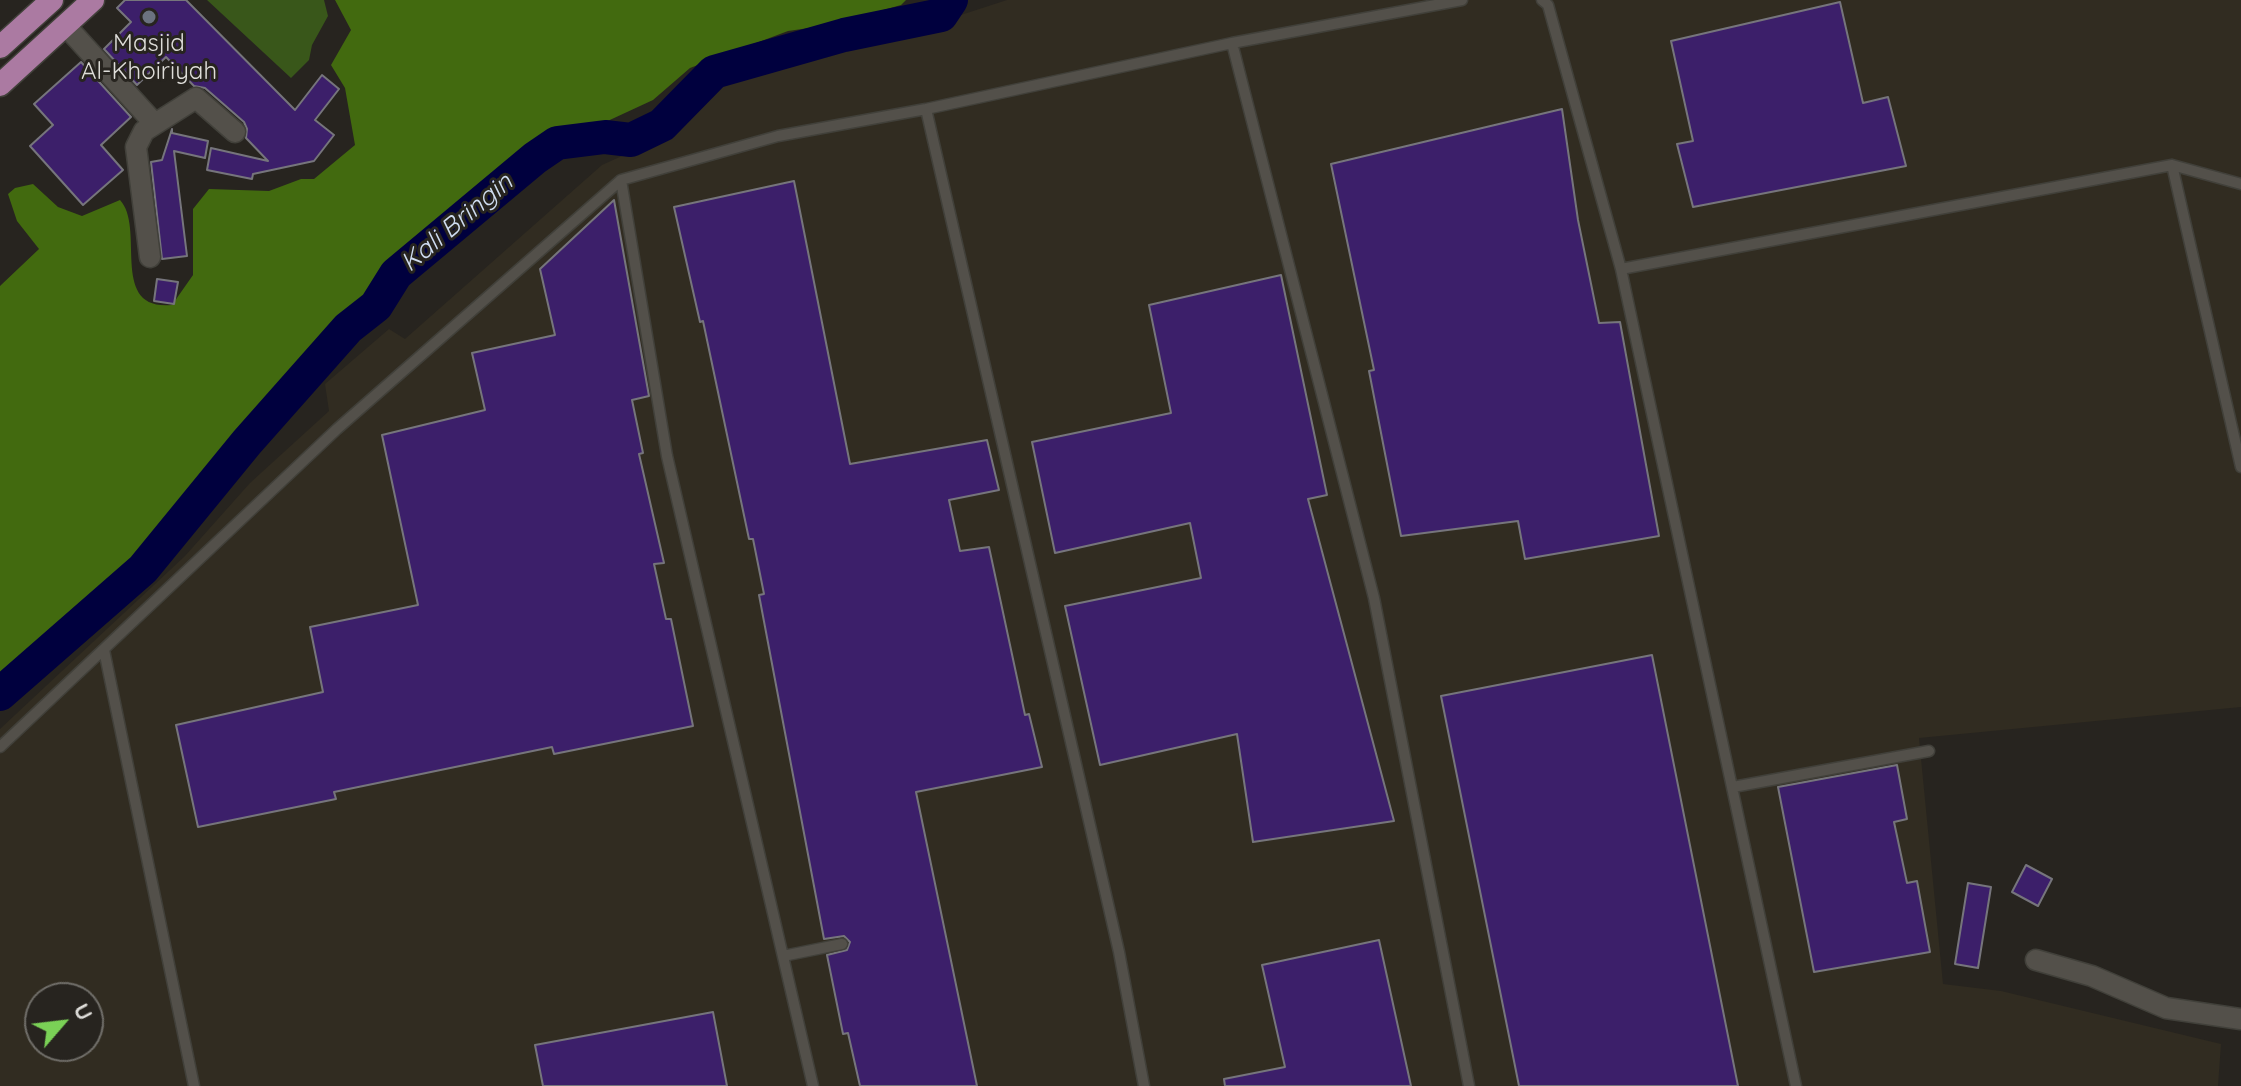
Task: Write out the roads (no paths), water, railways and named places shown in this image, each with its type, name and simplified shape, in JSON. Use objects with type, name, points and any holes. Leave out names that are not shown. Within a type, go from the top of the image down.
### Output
[{"type":"main road","points":[[0,47],[52,0]]},
{"type":"main road","points":[[0,85],[93,0]]},
{"type":"street","points":[[66,26],[154,123]]},
{"type":"street","points":[[150,257],[136,147],[144,131],[196,98],[235,132]]},
{"type":"street","points":[[2036,960],[2092,976],[2166,1008],[2241,1019]]},
{"type":"lane","points":[[0,747],[337,429],[621,180],[778,136],[926,109],[1232,43],[1462,0]]},
{"type":"lane","points":[[1542,0],[1548,5],[1621,269],[1796,1086]]},
{"type":"lane","points":[[1232,43],[1374,598],[1469,1086]]},
{"type":"lane","points":[[926,109],[1119,952],[1144,1086]]},
{"type":"lane","points":[[1621,269],[2172,165],[2241,184]]},
{"type":"lane","points":[[2172,165],[2241,467]]},
{"type":"lane","points":[[621,180],[667,456],[813,1086]]},
{"type":"lane","points":[[104,650],[194,1086]]},
{"type":"lane","points":[[1733,787],[1929,751]]},
{"type":"lane","points":[[783,956],[842,944]]},
{"type":"waterway","name":"Kali Bringin","points":[[0,694],[143,569],[247,442],[348,328],[376,306],[396,274],[535,158],[557,143],[605,137],[631,140],[662,125],[714,72],[844,35],[941,15],[951,0]]},
{"type":"place","name":"Masjid Al-Khoiriyah","points":[[149,17]]}]
